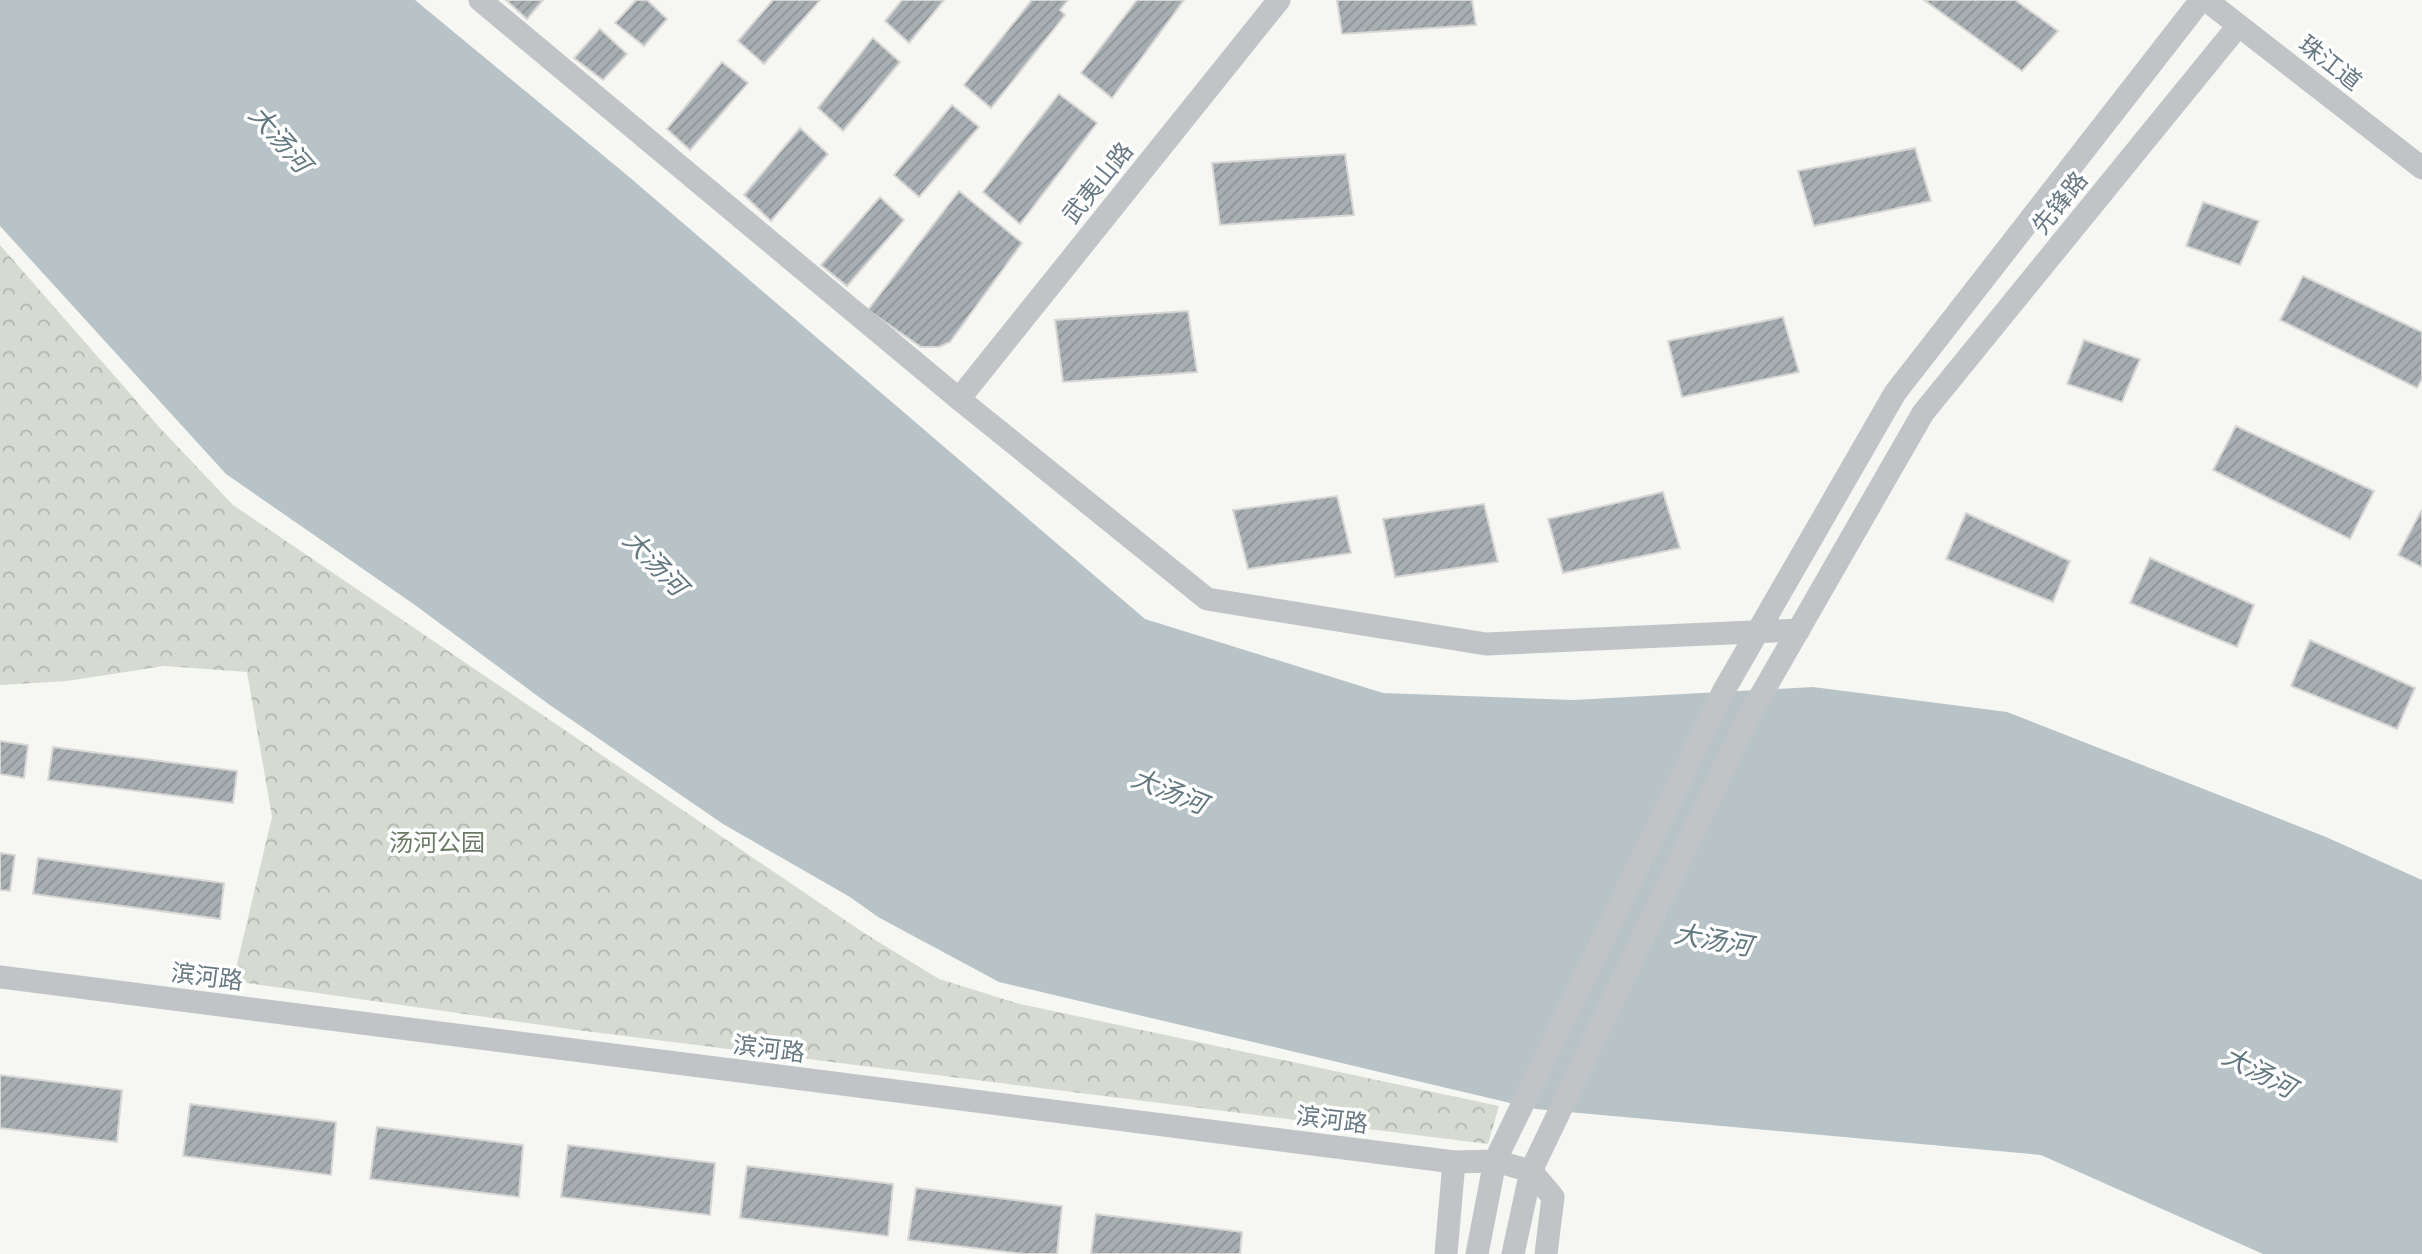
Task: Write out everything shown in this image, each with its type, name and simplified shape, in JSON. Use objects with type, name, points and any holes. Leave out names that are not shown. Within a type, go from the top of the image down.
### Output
[{"type":"street","points":[[480,0],[959,399],[1207,599],[1486,643],[1799,630]]},
{"type":"street","name":"武夷山路","points":[[959,399],[1279,0]]},
{"type":"street","points":[[1477,1254],[1495,1161],[1723,692],[1895,393],[2201,0]]},
{"type":"street","name":"珠江道","points":[[2206,0],[2422,168]]},
{"type":"street","name":"先锋路","points":[[1513,1254],[1531,1171],[1748,716],[1923,413],[2238,26]]},
{"type":"street","name":"滨河路","points":[[0,977],[1454,1162],[1495,1161],[1531,1171]]},
{"type":"street","points":[[1446,1254],[1454,1162]]},
{"type":"street","points":[[1531,1171],[1552,1196],[1546,1254]]},
{"type":"green space","name":"汤河公园","points":[[0,245],[160,428],[233,505],[864,933],[939,979],[1020,1004],[1499,1106],[1488,1144],[577,1030],[233,981],[272,817],[247,672],[164,666],[67,681],[0,685]]},
{"type":"water","name":"大汤河","points":[[0,0],[415,0],[628,176],[1145,619],[1383,693],[1573,700],[1813,687],[2007,712],[2326,837],[2422,880],[2422,1254],[2263,1254],[2041,1155],[1536,1109],[999,982],[878,917],[850,897],[723,824],[547,703],[415,605],[226,474],[0,226]]},
{"type":"building","points":[[506,0],[543,0],[527,19]]},
{"type":"building","points":[[636,0],[647,0],[667,19],[644,46],[615,23]]},
{"type":"building","points":[[773,0],[820,0],[764,64],[738,41]]},
{"type":"building","points":[[902,0],[944,0],[909,43],[885,21]]},
{"type":"building","points":[[1032,0],[1068,0],[1060,10],[1065,15],[991,108],[964,85]]},
{"type":"building","points":[[1137,0],[1184,0],[1112,98],[1081,73]]},
{"type":"building","points":[[1337,0],[1472,0],[1476,25],[1342,34]]},
{"type":"building","points":[[1924,0],[2015,0],[2058,31],[2022,71]]},
{"type":"building","points":[[600,29],[627,54],[603,80],[574,58]]},
{"type":"building","points":[[873,38],[900,62],[843,131],[818,108]]},
{"type":"building","points":[[722,62],[748,83],[690,150],[667,129]]},
{"type":"building","points":[[1059,94],[1097,123],[1020,224],[983,192]]},
{"type":"building","points":[[952,105],[979,127],[919,197],[894,175]]},
{"type":"building","points":[[800,128],[828,154],[771,221],[744,195]]},
{"type":"building","points":[[1915,148],[1931,201],[1814,226],[1798,171]]},
{"type":"building","points":[[1345,154],[1354,215],[1220,225],[1212,163]]},
{"type":"building","points":[[959,191],[1022,243],[950,342],[939,347],[921,347],[868,310]]},
{"type":"building","points":[[880,197],[904,220],[847,286],[821,265]]},
{"type":"building","points":[[2203,202],[2259,221],[2240,265],[2186,246]]},
{"type":"building","points":[[2303,276],[2422,332],[2422,379],[2417,388],[2280,320]]},
{"type":"building","points":[[1188,311],[1197,372],[1063,382],[1055,320]]},
{"type":"building","points":[[1783,317],[1799,372],[1682,397],[1668,341]]},
{"type":"building","points":[[2084,340],[2140,359],[2122,402],[2067,384]]},
{"type":"building","points":[[2236,426],[2374,491],[2350,539],[2213,470]]},
{"type":"building","points":[[1663,492],[1680,548],[1563,573],[1548,519]]},
{"type":"building","points":[[1337,496],[1351,553],[1248,569],[1233,510]]},
{"type":"building","points":[[1484,504],[1498,562],[1395,577],[1383,519]]},
{"type":"building","points":[[2422,511],[2422,567],[2398,555]]},
{"type":"building","points":[[1966,513],[2070,561],[2053,602],[1946,559]]},
{"type":"building","points":[[2150,558],[2254,605],[2237,647],[2130,603]]},
{"type":"building","points":[[2310,640],[2415,688],[2397,729],[2291,686]]},
{"type":"building","points":[[0,741],[28,745],[24,778],[0,774]]},
{"type":"building","points":[[53,747],[237,771],[233,803],[48,780]]},
{"type":"building","points":[[0,853],[15,855],[10,891],[0,890]]},
{"type":"building","points":[[38,858],[224,883],[220,919],[33,894]]},
{"type":"building","points":[[0,1075],[122,1090],[117,1142],[0,1128]]},
{"type":"building","points":[[190,1104],[336,1122],[331,1175],[183,1156]]},
{"type":"building","points":[[377,1127],[523,1145],[519,1197],[370,1179]]},
{"type":"building","points":[[568,1145],[715,1163],[710,1215],[561,1197]]},
{"type":"building","points":[[747,1166],[893,1184],[888,1236],[740,1218]]},
{"type":"building","points":[[916,1188],[1062,1206],[1057,1254],[1025,1254],[908,1240]]},
{"type":"building","points":[[1096,1214],[1242,1232],[1240,1254],[1091,1254]]}]
